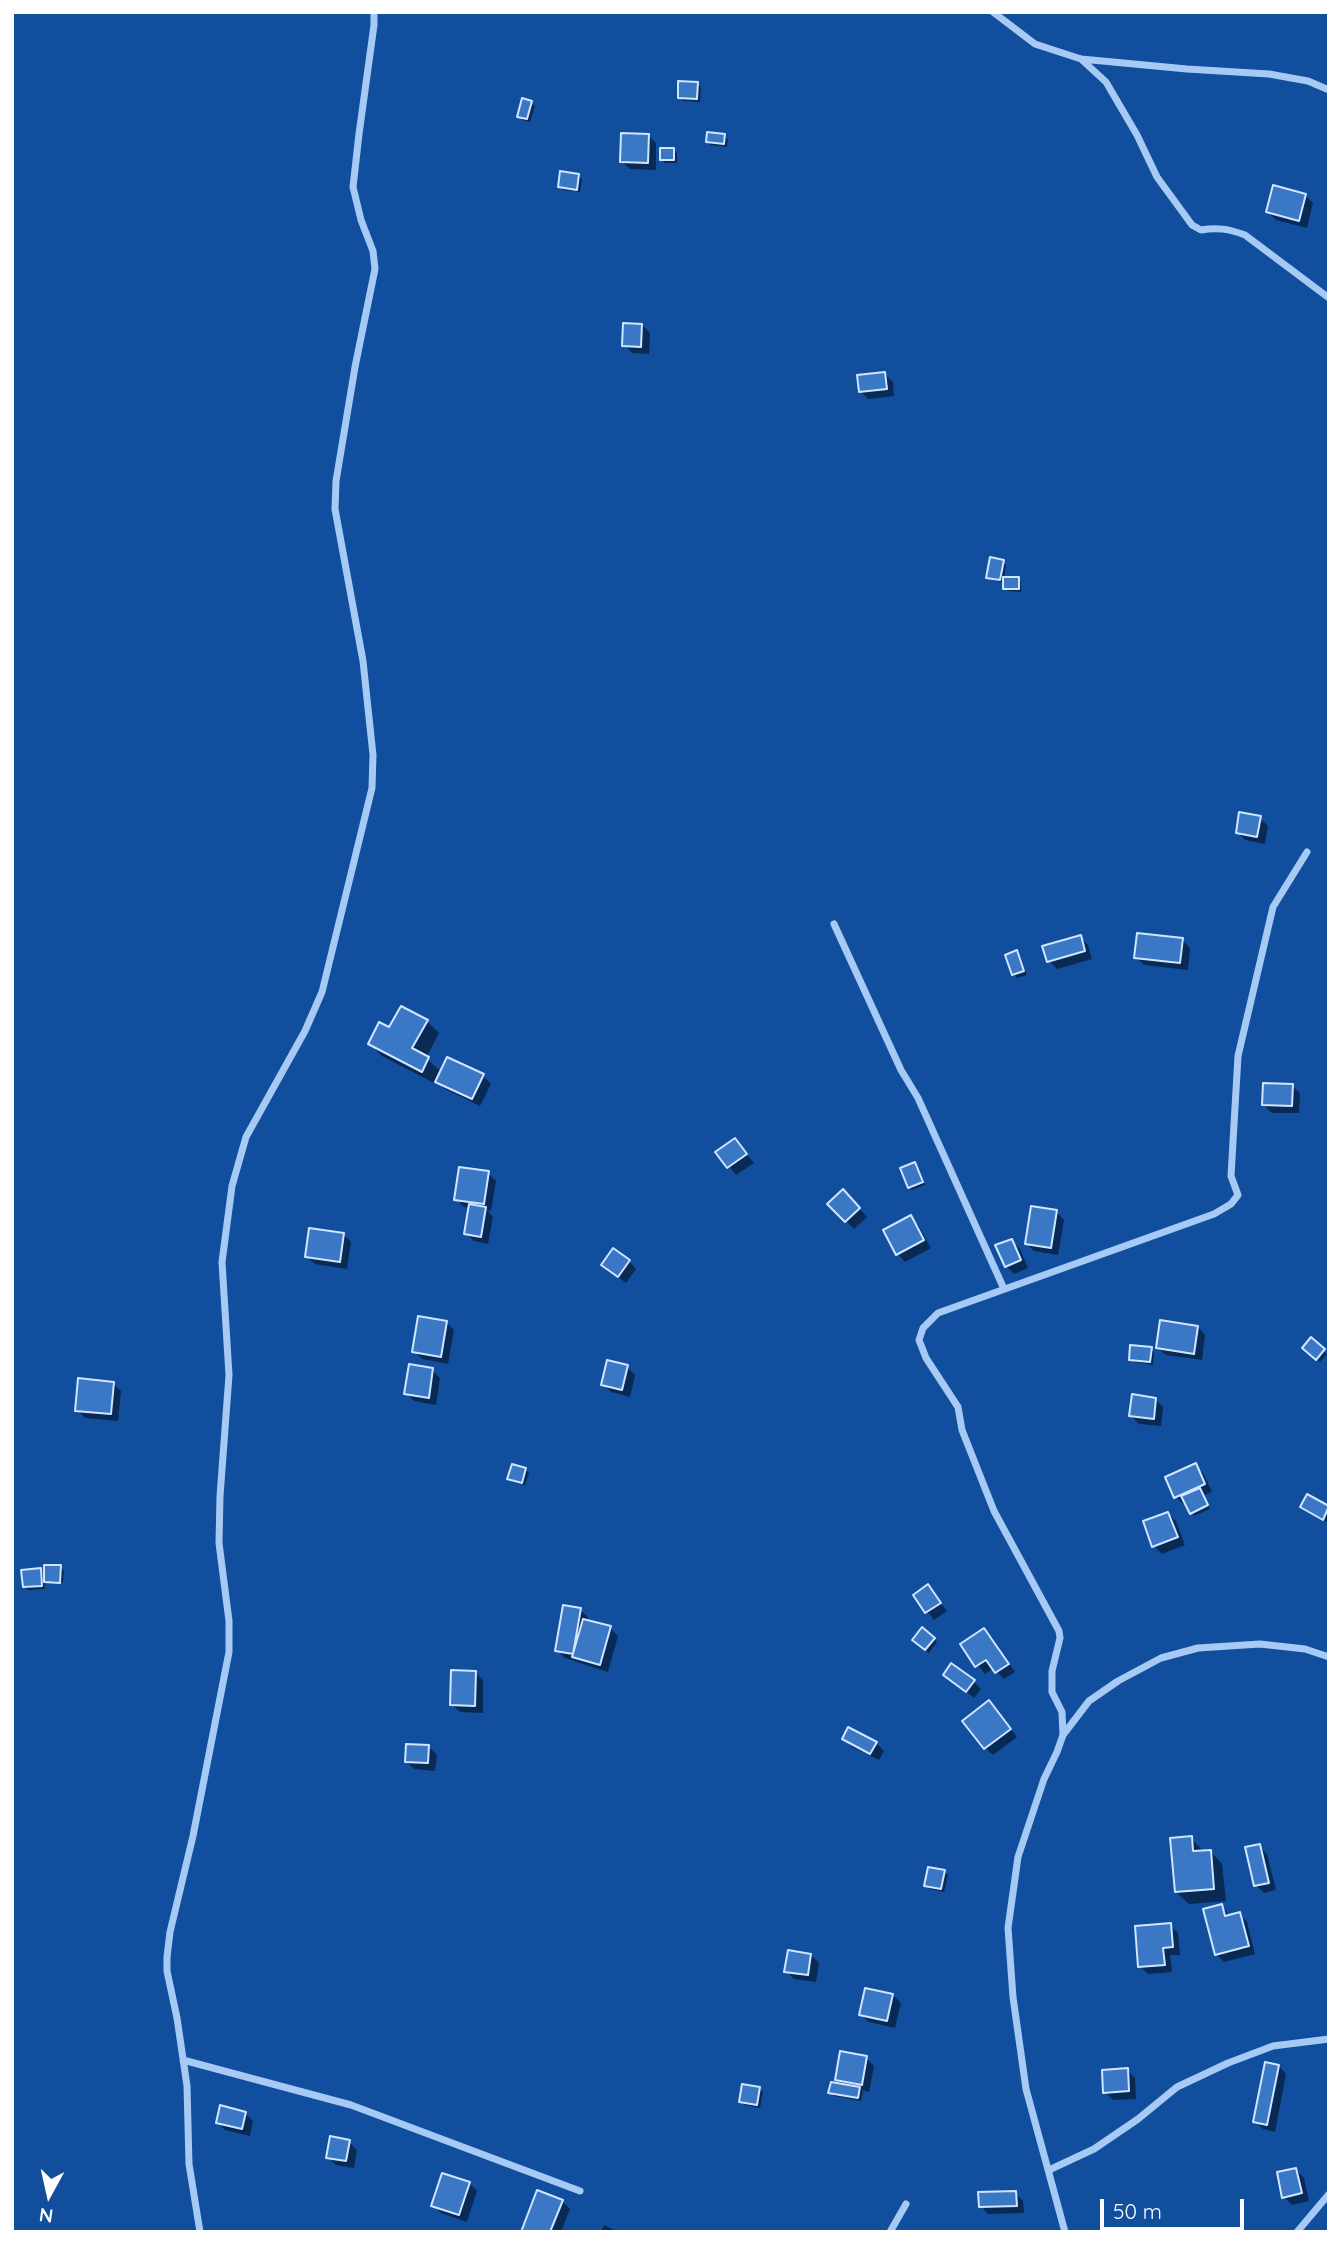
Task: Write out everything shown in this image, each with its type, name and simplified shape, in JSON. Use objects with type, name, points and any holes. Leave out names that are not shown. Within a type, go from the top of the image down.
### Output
[{"type":"street","points":[[200,2232],[189,2164],[187,2086],[167,1971],[167,1957],[229,1652],[229,1621],[219,1543],[219,1496],[229,1376],[222,1262],[232,1186],[246,1137],[305,1031],[321,992],[372,788],[373,755],[363,661],[335,509],[336,481],[355,367],[375,269],[373,251],[361,220],[353,187],[374,12]]},
{"type":"street","points":[[993,12],[1035,44],[1081,59],[1269,74],[1308,81],[1329,90]]},
{"type":"street","points":[[1081,59],[1106,82],[1137,135],[1157,177],[1192,225],[1201,230],[1230,229],[1245,235],[1329,298]]},
{"type":"street","points":[[1065,2232],[1026,2089],[1013,1997],[1008,1928],[1018,1857],[1044,1779],[1058,1752],[1063,1735],[1062,1712],[1052,1692],[1052,1671],[1060,1638],[1059,1631],[994,1511],[962,1430],[958,1407],[926,1358],[919,1340],[923,1328],[938,1313],[1214,1214],[1231,1204],[1238,1195],[1231,1176],[1238,1056],[1273,907],[1307,852]]},
{"type":"street","points":[[834,924],[901,1070],[918,1098],[1004,1289]]},
{"type":"street","points":[[1063,1735],[1089,1701],[1118,1681],[1161,1658],[1198,1648],[1260,1644],[1304,1649],[1329,1657]]},
{"type":"street","points":[[1049,2170],[1094,2148],[1138,2119],[1177,2087],[1228,2063],[1273,2046],[1329,2039]]},
{"type":"street","points":[[183,2060],[351,2105],[580,2191]]},
{"type":"street","points":[[1297,2232],[1329,2194]]},
{"type":"street","points":[[890,2232],[906,2204]]},
{"type":"building","points":[[678,81],[698,82],[697,99],[678,98]]},
{"type":"building","points":[[522,98],[532,101],[527,119],[517,117]]},
{"type":"building","points":[[707,132],[725,134],[724,144],[706,142]]},
{"type":"building","points":[[621,133],[649,134],[648,163],[620,162]]},
{"type":"building","points":[[660,148],[674,148],[674,160],[660,160]]},
{"type":"building","points":[[560,171],[579,174],[577,190],[558,187]]},
{"type":"building","points":[[1273,185],[1306,194],[1299,221],[1266,212]]},
{"type":"building","points":[[623,323],[642,324],[641,347],[622,346]]},
{"type":"building","points":[[885,372],[887,389],[859,392],[857,375]]},
{"type":"building","points":[[990,557],[1004,560],[1000,580],[986,578]]},
{"type":"building","points":[[1003,577],[1019,577],[1019,589],[1003,589]]},
{"type":"building","points":[[1239,812],[1261,816],[1257,837],[1236,833]]},
{"type":"building","points":[[1137,933],[1183,938],[1180,963],[1134,958]]},
{"type":"building","points":[[1081,935],[1085,951],[1047,962],[1042,946]]},
{"type":"building","points":[[1017,950],[1024,971],[1012,975],[1005,955]]},
{"type":"building","points":[[401,1006],[428,1020],[412,1048],[429,1057],[422,1072],[368,1044],[379,1022],[389,1027]]},
{"type":"building","points":[[447,1057],[484,1074],[472,1099],[435,1082]]},
{"type":"building","points":[[1263,1083],[1293,1084],[1292,1106],[1262,1105]]},
{"type":"building","points":[[735,1138],[747,1154],[727,1168],[715,1152]]},
{"type":"building","points":[[915,1162],[923,1182],[908,1188],[900,1168]]},
{"type":"building","points":[[459,1167],[489,1171],[484,1204],[454,1200]]},
{"type":"building","points":[[843,1189],[860,1208],[845,1222],[827,1204]]},
{"type":"building","points":[[469,1204],[486,1207],[481,1237],[464,1234]]},
{"type":"building","points":[[1031,1206],[1057,1210],[1051,1248],[1025,1244]]},
{"type":"building","points":[[911,1215],[924,1240],[896,1255],[883,1230]]},
{"type":"building","points":[[309,1228],[344,1233],[340,1262],[305,1257]]},
{"type":"building","points":[[1012,1239],[1021,1260],[1005,1267],[995,1245]]},
{"type":"building","points":[[613,1248],[630,1260],[618,1277],[601,1265]]},
{"type":"building","points":[[418,1316],[447,1321],[441,1357],[412,1352]]},
{"type":"building","points":[[1160,1320],[1198,1326],[1194,1354],[1156,1348]]},
{"type":"building","points":[[1311,1337],[1325,1349],[1316,1360],[1302,1348]]},
{"type":"building","points":[[1130,1345],[1152,1347],[1150,1362],[1129,1360]]},
{"type":"building","points":[[607,1360],[628,1365],[622,1390],[601,1385]]},
{"type":"building","points":[[409,1364],[433,1368],[429,1398],[404,1394]]},
{"type":"building","points":[[78,1378],[114,1382],[111,1414],[75,1411]]},
{"type":"building","points":[[1132,1394],[1156,1398],[1154,1419],[1129,1416]]},
{"type":"building","points":[[1196,1463],[1205,1484],[1174,1498],[1165,1477]]},
{"type":"building","points":[[512,1464],[526,1468],[522,1483],[507,1479]]},
{"type":"building","points":[[1200,1488],[1208,1505],[1190,1514],[1181,1496]]},
{"type":"building","points":[[1307,1494],[1329,1506],[1323,1520],[1300,1507]]},
{"type":"building","points":[[1168,1512],[1178,1537],[1152,1547],[1143,1521]]},
{"type":"building","points":[[44,1565],[61,1565],[60,1583],[44,1582]]},
{"type":"building","points":[[41,1568],[42,1586],[23,1587],[21,1570]]},
{"type":"building","points":[[928,1584],[941,1603],[925,1613],[913,1595]]},
{"type":"building","points":[[563,1605],[581,1608],[573,1654],[555,1651]]},
{"type":"building","points":[[583,1619],[611,1626],[600,1665],[572,1657]]},
{"type":"building","points":[[922,1627],[935,1638],[925,1650],[912,1640]]},
{"type":"building","points":[[984,1628],[1009,1664],[995,1673],[986,1660],[975,1667],[960,1644]]},
{"type":"building","points":[[951,1663],[975,1680],[966,1692],[943,1675]]},
{"type":"building","points":[[451,1670],[476,1671],[475,1706],[450,1705]]},
{"type":"building","points":[[989,1700],[1011,1729],[984,1749],[962,1721]]},
{"type":"building","points":[[848,1727],[877,1742],[870,1754],[842,1739]]},
{"type":"building","points":[[406,1744],[429,1745],[428,1763],[405,1762]]},
{"type":"building","points":[[1192,1836],[1193,1851],[1211,1850],[1214,1889],[1175,1892],[1170,1838]]},
{"type":"building","points":[[1260,1844],[1269,1883],[1254,1886],[1245,1847]]},
{"type":"building","points":[[928,1867],[945,1870],[941,1889],[924,1886]]},
{"type":"building","points":[[1222,1904],[1225,1916],[1240,1912],[1249,1946],[1215,1955],[1203,1909]]},
{"type":"building","points":[[1171,1923],[1173,1947],[1163,1948],[1165,1965],[1138,1967],[1135,1926]]},
{"type":"building","points":[[788,1950],[811,1954],[808,1975],[784,1972]]},
{"type":"building","points":[[865,1988],[893,1994],[887,2021],[859,2015]]},
{"type":"building","points":[[840,2051],[867,2056],[862,2085],[835,2080]]},
{"type":"building","points":[[1265,2062],[1279,2065],[1267,2125],[1253,2122]]},
{"type":"building","points":[[1128,2068],[1129,2091],[1103,2093],[1102,2070]]},
{"type":"building","points":[[831,2082],[860,2087],[858,2098],[828,2093]]},
{"type":"building","points":[[742,2084],[760,2087],[757,2105],[739,2102]]},
{"type":"building","points":[[220,2105],[246,2112],[242,2129],[216,2123]]},
{"type":"building","points":[[330,2136],[350,2140],[346,2161],[326,2158]]},
{"type":"building","points":[[1296,2168],[1302,2193],[1282,2198],[1277,2172]]},
{"type":"building","points":[[442,2173],[470,2182],[459,2215],[431,2206]]},
{"type":"building","points":[[537,2190],[563,2200],[550,2232],[521,2232]]},
{"type":"building","points":[[1016,2191],[1017,2206],[979,2207],[978,2192]]}]
